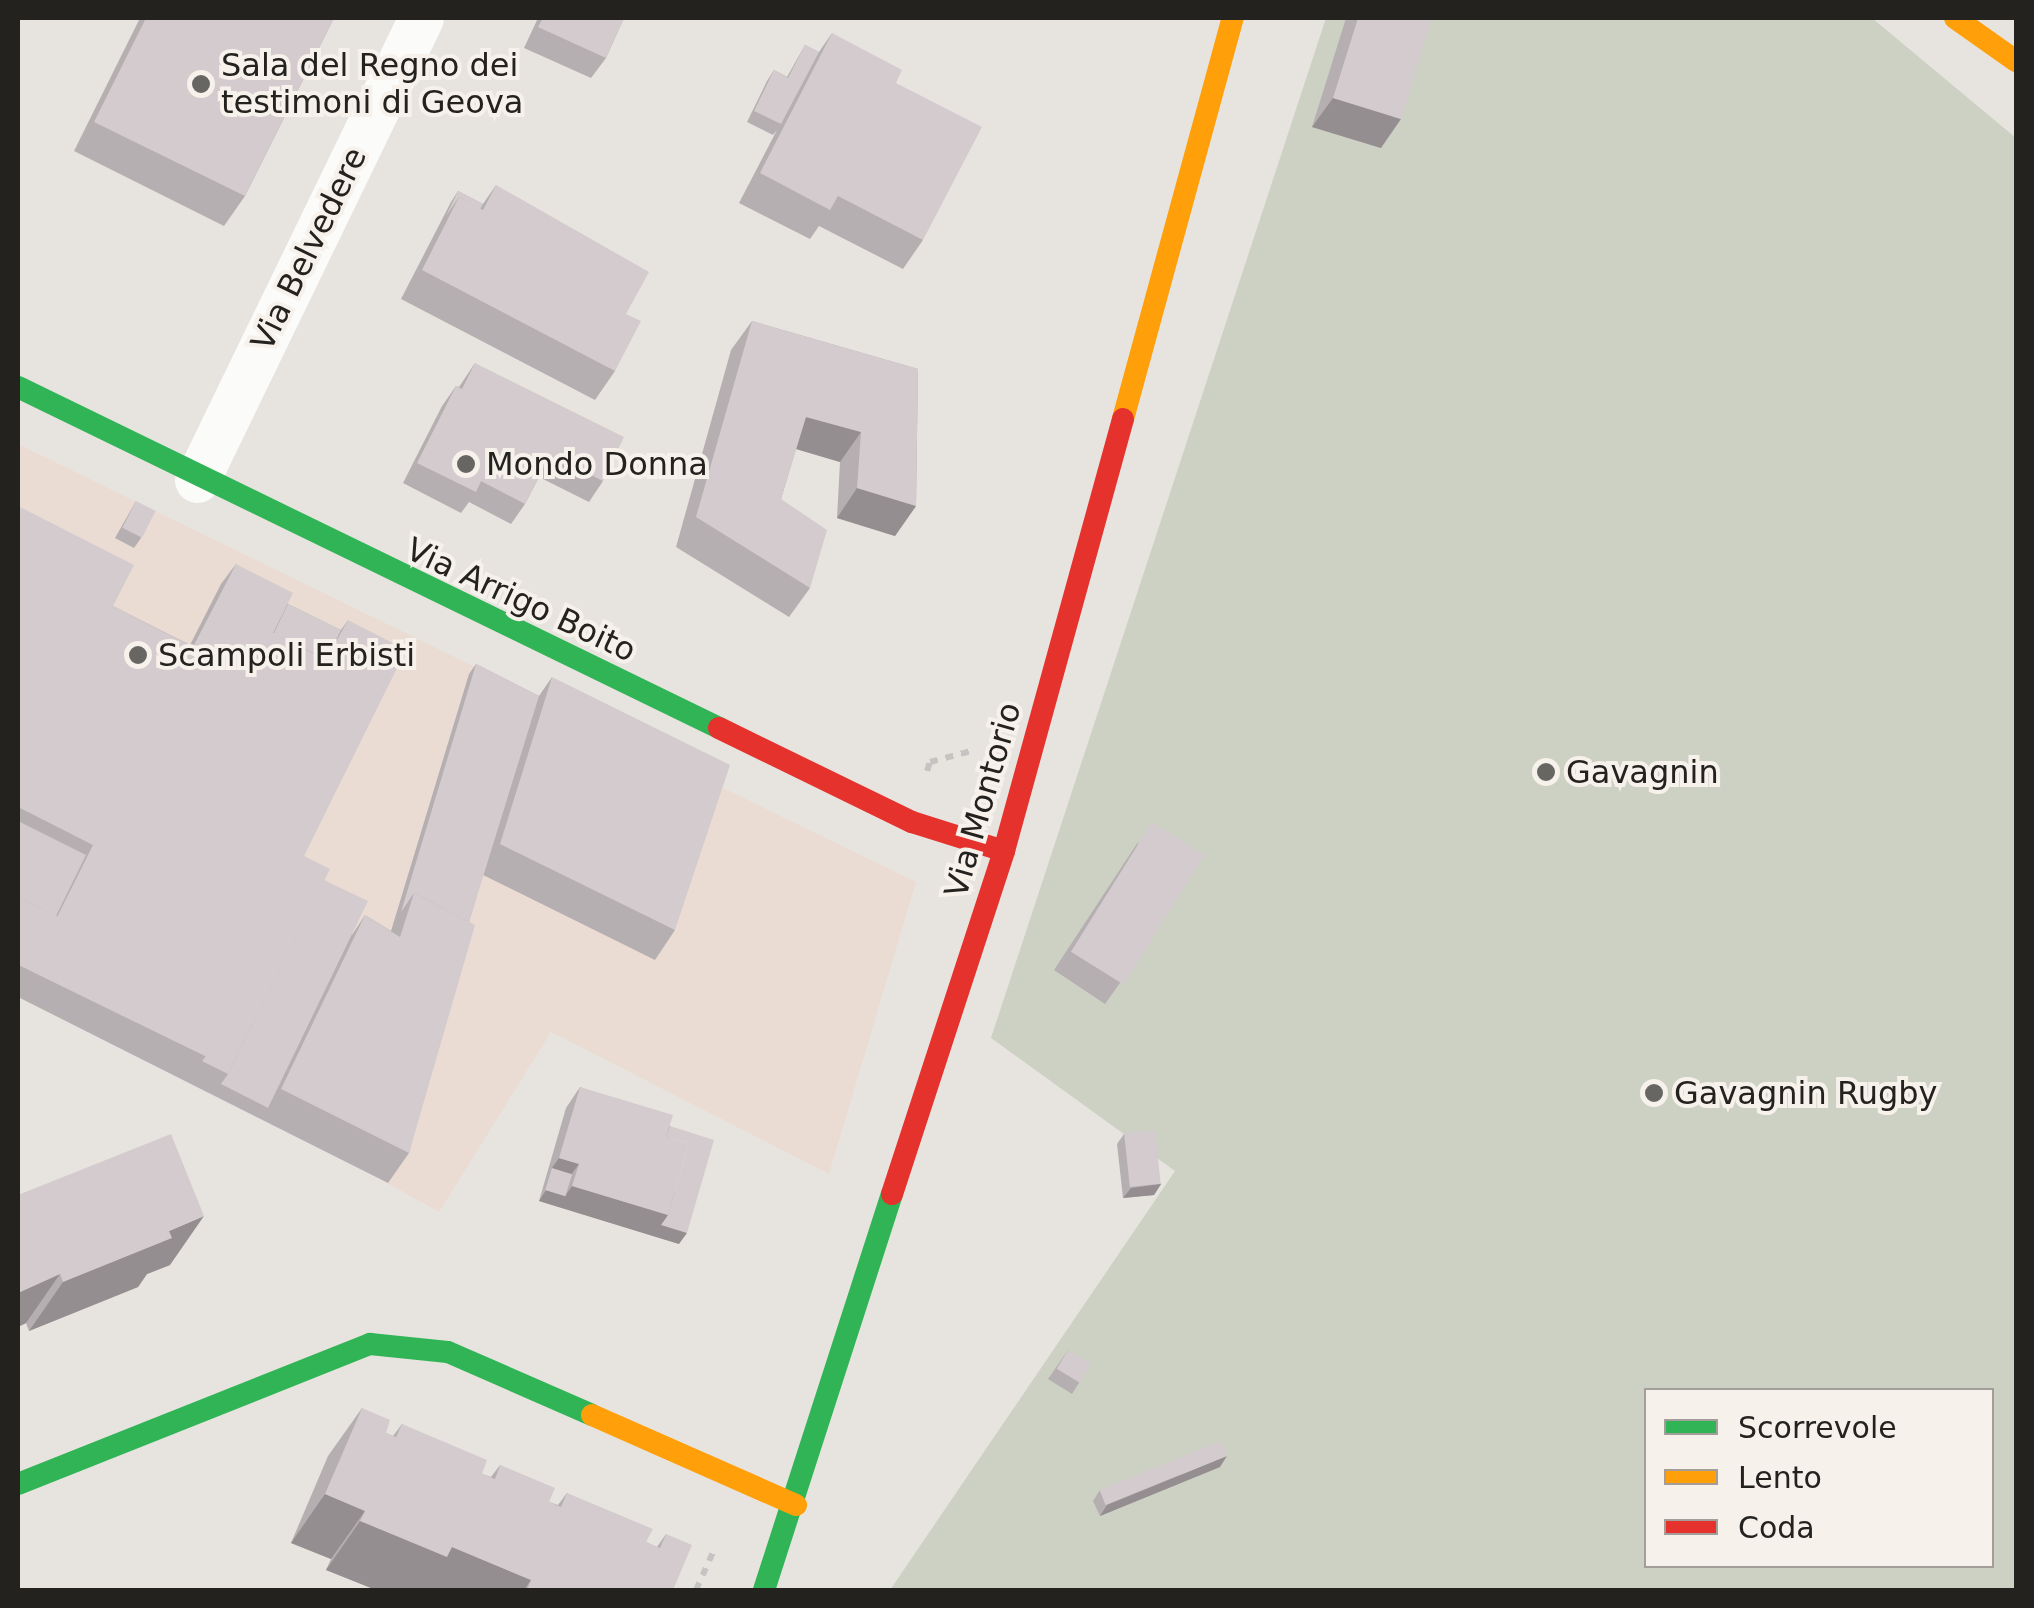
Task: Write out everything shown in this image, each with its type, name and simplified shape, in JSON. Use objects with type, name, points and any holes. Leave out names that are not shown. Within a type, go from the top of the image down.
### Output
[{"type":"street","name":"Via Belvedere","points":[[197,480],[421,18]]},
{"type":"street","name":"Via Montorio","points":[[764,1590],[796,1505],[1004,852],[1233,18]]},
{"type":"street","points":[[1955,18],[2016,61]]},
{"type":"street","name":"Via Arrigo Boito","points":[[18,387],[197,480],[912,822],[1004,852]]},
{"type":"street","points":[[18,1484],[370,1344],[448,1352],[796,1505]]},
{"type":"shaded area","name":"Gavagnin","points":[[1326,18],[1872,18],[2016,138],[2016,1590],[890,1590],[1175,1171],[991,1038]]},
{"type":"shaded area","points":[[18,444],[916,882],[829,1174],[551,1032],[439,1212],[18,977]]},
{"type":"building","name":"Sala del Regno dei testimoni di Geova","points":[[146,18],[334,18],[245,196],[94,122]]},
{"type":"building","points":[[543,18],[624,18],[606,58],[538,27]]},
{"type":"building","points":[[1358,18],[1432,18],[1401,119],[1333,98]]},
{"type":"building","points":[[832,33],[902,70],[896,83],[982,127],[923,240],[838,196],[830,210],[760,173]]},
{"type":"building","points":[[805,45],[819,52],[781,124],[754,111],[774,70],[788,78]]},
{"type":"building","points":[[496,185],[649,272],[626,314],[641,321],[615,371],[422,270],[459,197],[483,210]]},
{"type":"building","points":[[458,191],[483,204],[480,209],[459,197],[446,216]]},
{"type":"building","points":[[752,321],[918,369],[916,506],[857,488],[861,432],[806,417],[781,499],[827,530],[810,588],[696,517]]},
{"type":"building","points":[[475,363],[624,437],[603,481],[550,455],[525,504],[481,481],[476,492],[417,463],[456,386],[462,389]]},
{"type":"building","points":[[136,501],[156,511],[142,538],[122,528]]},
{"type":"building","points":[[18,506],[134,565],[113,606],[193,647],[236,564],[293,593],[273,633],[326,660],[348,620],[406,650],[304,856],[330,869],[228,1074],[202,1061],[233,1003],[57,917],[93,845],[18,807]]},
{"type":"building","points":[[288,604],[341,630],[327,660],[274,634]]},
{"type":"building","points":[[476,664],[539,696],[469,922],[414,893],[401,912]]},
{"type":"building","points":[[552,677],[730,765],[675,930],[500,844]]},
{"type":"building","points":[[18,821],[86,855],[56,916],[18,897]]},
{"type":"building","points":[[1152,822],[1205,855],[1124,985],[1071,952]]},
{"type":"building","points":[[324,880],[368,901],[268,1108],[221,1084]]},
{"type":"building","points":[[414,893],[475,925],[409,1153],[281,1089],[365,915],[400,937]]},
{"type":"building","points":[[18,897],[234,1002],[207,1057],[18,965]]},
{"type":"building","points":[[580,1087],[673,1115],[666,1137],[689,1143],[668,1215],[572,1186],[579,1164],[559,1158]]},
{"type":"building","points":[[670,1126],[714,1140],[687,1233],[661,1225],[668,1215],[689,1143],[666,1137]]},
{"type":"building","points":[[1155,1130],[1161,1184],[1130,1187],[1124,1133]]},
{"type":"building","points":[[171,1134],[204,1216],[169,1231],[172,1238],[63,1282],[60,1274],[18,1293],[18,1195]]},
{"type":"building","points":[[552,1168],[572,1174],[565,1196],[545,1190]]},
{"type":"building","points":[[1068,1350],[1091,1364],[1080,1383],[1057,1369]]},
{"type":"building","points":[[362,1408],[390,1420],[386,1433],[396,1437],[402,1424],[487,1460],[482,1474],[495,1479],[500,1465],[555,1488],[549,1502],[561,1507],[567,1493],[653,1529],[646,1542],[660,1548],[666,1534],[692,1545],[673,1590],[527,1590],[531,1580],[452,1547],[447,1557],[360,1521],[365,1511],[325,1494]]},
{"type":"building","points":[[1221,1441],[1227,1456],[1106,1505],[1100,1490]]},
{"type":"traffic: fast","points":[[18,387],[719,728]]},
{"type":"traffic: fast","points":[[764,1590],[892,1194]]},
{"type":"traffic: fast","points":[[18,1484],[370,1344],[448,1352],[592,1415]]},
{"type":"traffic: slow","points":[[1123,419],[1233,18]]},
{"type":"traffic: slow","points":[[1955,18],[2016,61]]},
{"type":"traffic: slow","points":[[592,1415],[796,1505]]},
{"type":"traffic: jam","points":[[892,1194],[1004,851],[1123,419]]},
{"type":"traffic: jam","points":[[719,728],[912,822],[1004,851]]},
{"type":"place","name":"Sala del Regno dei testimoni di Geova","points":[[201,84]]},
{"type":"place","name":"Mondo Donna","points":[[466,464]]},
{"type":"place","name":"Scampoli Erbisti","points":[[138,655]]},
{"type":"place","name":"Gavagnin","points":[[1546,772]]},
{"type":"place","name":"Gavagnin Rugby","points":[[1654,1093]]}]
